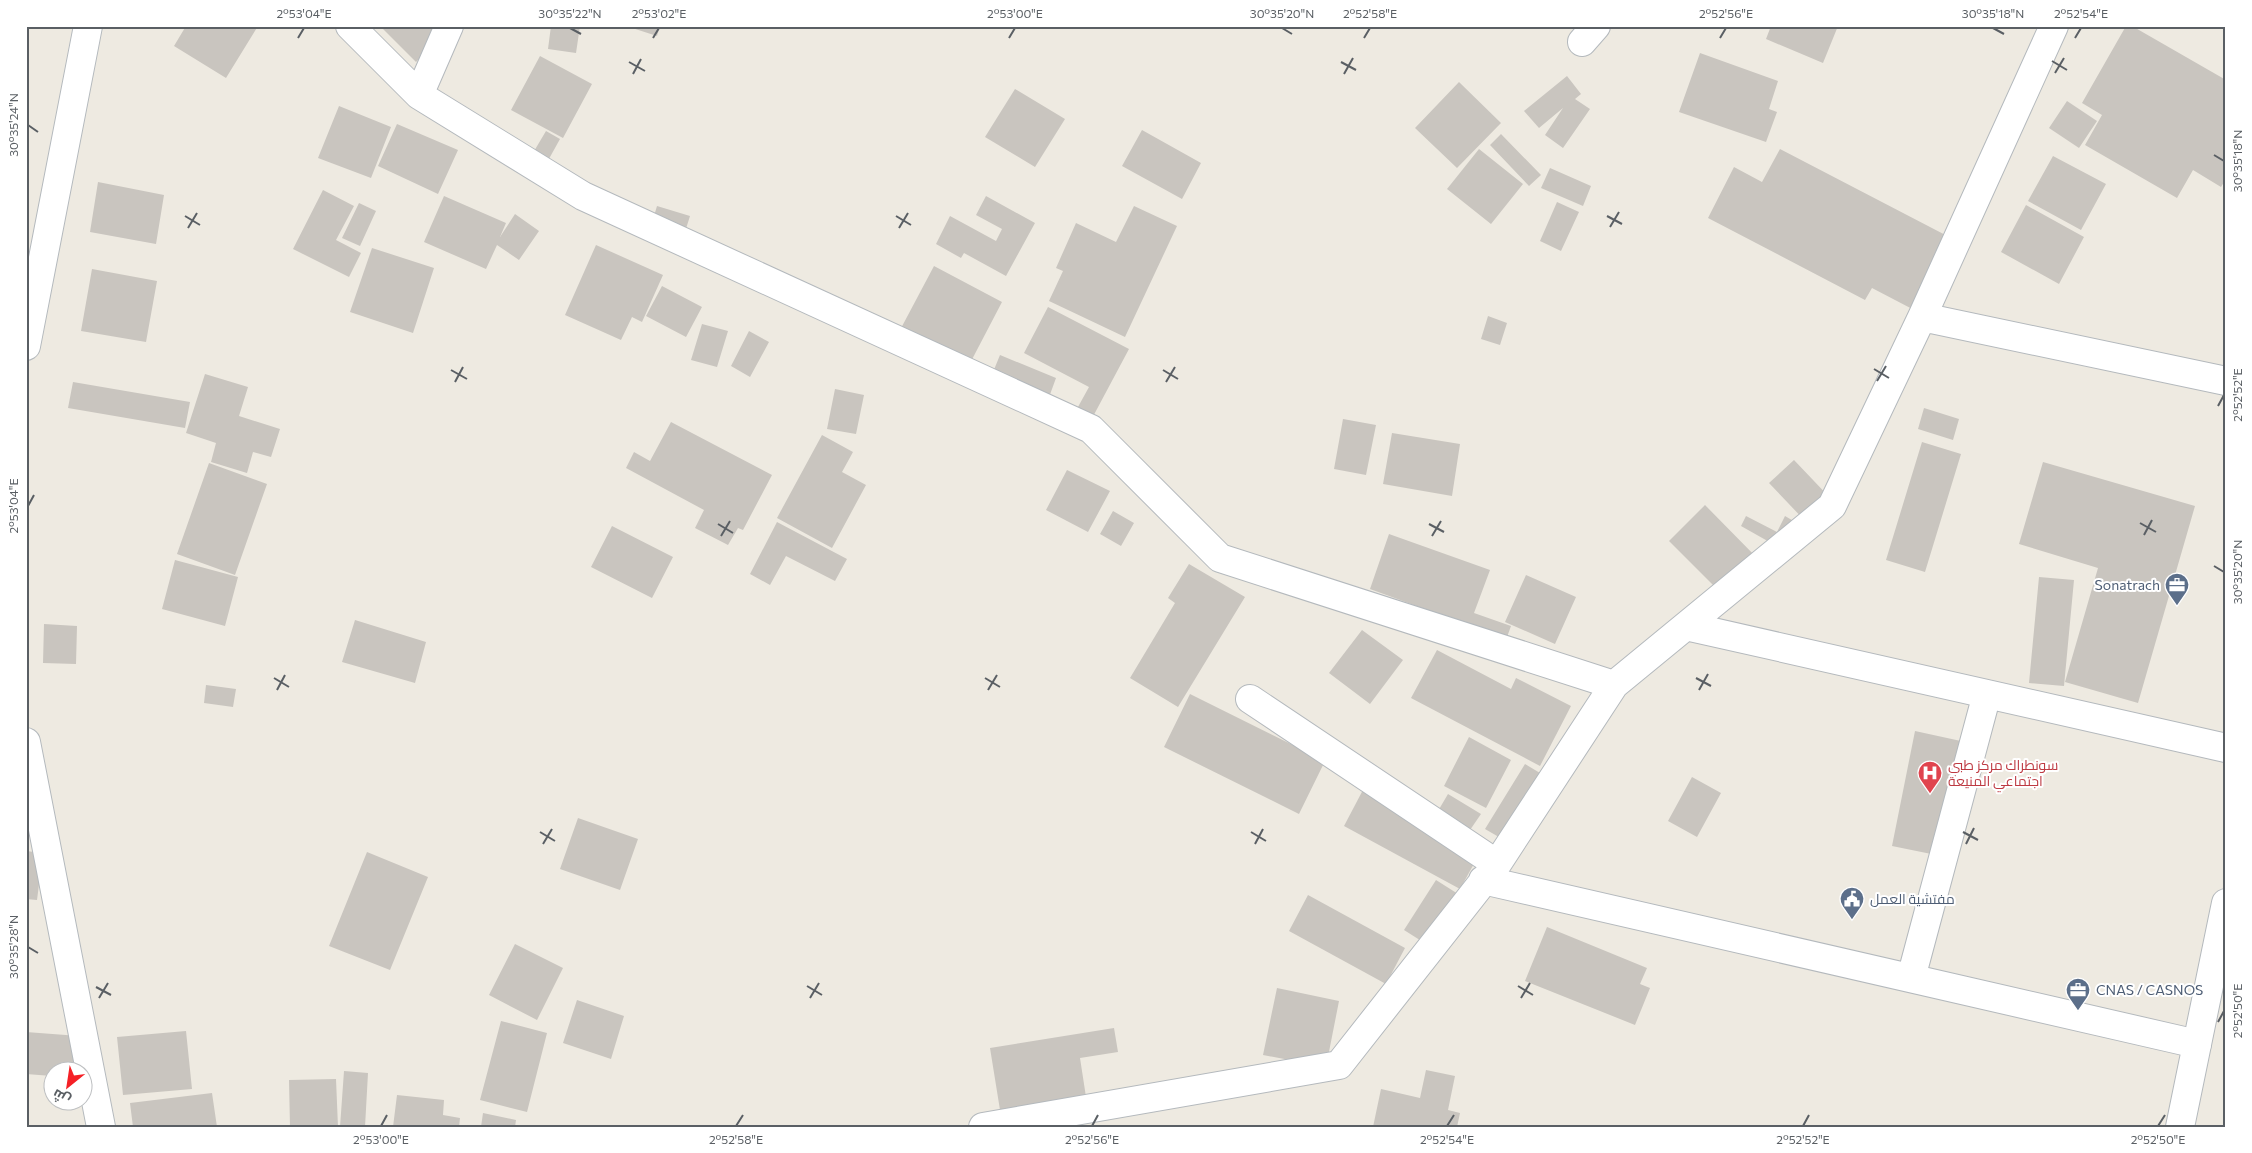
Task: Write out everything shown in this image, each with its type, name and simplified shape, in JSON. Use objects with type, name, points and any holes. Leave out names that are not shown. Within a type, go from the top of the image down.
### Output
[{"type":"street","points":[[26,346],[88,26]]},
{"type":"street","points":[[350,26],[419,95],[583,196],[1091,429],[1220,558],[1614,685]]},
{"type":"street","points":[[419,95],[449,26]]},
{"type":"street","points":[[983,1127],[1339,1064],[1490,872],[1614,685],[1832,506],[1922,317],[2054,26]]},
{"type":"street","points":[[1922,317],[2226,381]]},
{"type":"street","points":[[1686,626],[2226,748]]},
{"type":"street","points":[[1910,978],[1986,694]]},
{"type":"street","points":[[1250,699],[1490,872],[1910,978],[2197,1044]]},
{"type":"street","points":[[26,742],[101,1127]]},
{"type":"street","points":[[2180,1127],[2226,903]]},
{"type":"building","points":[[186,26],[258,26],[226,78],[174,46]]},
{"type":"building","points":[[380,26],[451,26],[416,62]]},
{"type":"building","points":[[551,26],[580,26],[576,53],[548,49]]},
{"type":"building","points":[[626,26],[660,26],[657,36]]},
{"type":"building","points":[[1771,26],[1838,26],[1823,63],[1766,39]]},
{"type":"building","points":[[2126,26],[2132,26],[2226,80],[2226,179],[2221,187],[2193,170],[2177,198],[2085,145],[2102,115],[2082,103]]},
{"type":"building","points":[[1700,53],[1778,81],[1769,109],[1777,112],[1766,142],[1679,112]]},
{"type":"building","points":[[540,56],[592,84],[563,138],[511,110]]},
{"type":"building","points":[[1567,76],[1581,94],[1575,99],[1590,109],[1563,148],[1545,135],[1563,108],[1539,128],[1524,111]]},
{"type":"building","points":[[1459,82],[1501,123],[1457,168],[1415,128]]},
{"type":"building","points":[[1015,89],[1065,119],[1035,167],[985,137]]},
{"type":"building","points":[[2067,101],[2097,121],[2079,148],[2049,128]]},
{"type":"building","points":[[339,106],[391,127],[371,178],[318,158]]},
{"type":"building","points":[[397,124],[458,150],[438,194],[378,166]]},
{"type":"building","points":[[1142,130],[1201,163],[1182,199],[1122,166]]},
{"type":"building","points":[[546,131],[560,139],[545,166],[530,158]]},
{"type":"building","points":[[1501,134],[1541,175],[1529,186],[1490,145]]},
{"type":"building","points":[[1479,149],[1523,184],[1491,224],[1447,189]]},
{"type":"building","points":[[1780,149],[1955,240],[1918,312],[1872,288],[1865,300],[1708,218],[1734,167],[1762,182]]},
{"type":"building","points":[[2053,156],[2106,184],[2081,230],[2028,201]]},
{"type":"building","points":[[1550,168],[1591,186],[1583,206],[1541,188]]},
{"type":"building","points":[[98,182],[164,195],[156,244],[90,232]]},
{"type":"building","points":[[323,190],[354,206],[336,240],[361,253],[349,277],[293,249]]},
{"type":"building","points":[[444,196],[506,223],[500,237],[515,214],[539,231],[519,260],[497,245],[486,269],[424,242]]},
{"type":"building","points":[[986,196],[1035,223],[1006,276],[964,253],[961,258],[936,244],[950,216],[996,241],[1002,229],[976,215]]},
{"type":"building","points":[[1557,202],[1579,212],[1561,251],[1540,241]]},
{"type":"building","points":[[359,203],[376,211],[360,246],[342,238]]},
{"type":"building","points":[[2026,205],[2084,237],[2059,284],[2001,252]]},
{"type":"building","points":[[657,206],[690,216],[684,235],[651,226]]},
{"type":"building","points":[[1134,206],[1177,226],[1125,337],[1049,301],[1063,271],[1056,268],[1076,223],[1116,242]]},
{"type":"building","points":[[596,245],[663,275],[642,322],[632,317],[621,340],[565,315]]},
{"type":"building","points":[[372,248],[434,268],[413,333],[350,312]]},
{"type":"building","points":[[934,266],[1002,302],[967,369],[899,332]]},
{"type":"building","points":[[92,269],[157,281],[146,342],[81,331]]},
{"type":"building","points":[[662,286],[702,307],[686,337],[646,316]]},
{"type":"building","points":[[1048,307],[1129,349],[1089,424],[1073,416],[1089,387],[1024,353]]},
{"type":"building","points":[[1488,316],[1507,323],[1500,345],[1481,339]]},
{"type":"building","points":[[702,324],[728,331],[717,367],[691,360]]},
{"type":"building","points":[[749,331],[769,342],[750,377],[731,366]]},
{"type":"building","points":[[1000,355],[1056,378],[1048,400],[991,377]]},
{"type":"building","points":[[205,374],[248,387],[239,416],[280,429],[271,457],[253,452],[247,473],[211,462],[216,443],[186,433]]},
{"type":"building","points":[[73,382],[190,402],[185,428],[68,408]]},
{"type":"building","points":[[835,389],[864,395],[856,434],[827,429]]},
{"type":"building","points":[[1924,408],[1959,419],[1953,440],[1918,429]]},
{"type":"building","points":[[1343,419],[1376,425],[1366,475],[1334,469]]},
{"type":"building","points":[[671,422],[772,475],[743,530],[738,528],[728,545],[695,528],[704,510],[626,468],[634,452],[650,461]]},
{"type":"building","points":[[1392,433],[1460,444],[1452,496],[1383,484]]},
{"type":"building","points":[[822,435],[853,452],[842,472],[866,485],[832,548],[777,518]]},
{"type":"building","points":[[1922,442],[1961,454],[1925,572],[1886,560]]},
{"type":"building","points":[[1794,460],[1833,501],[1808,524],[1769,483]]},
{"type":"building","points":[[2043,462],[2195,506],[2138,703],[2065,682],[2098,568],[2019,544]]},
{"type":"building","points":[[209,463],[267,484],[235,575],[177,554]]},
{"type":"building","points":[[1067,470],[1110,491],[1088,532],[1046,510]]},
{"type":"building","points":[[1705,505],[1763,564],[1727,599],[1669,541]]},
{"type":"building","points":[[1113,511],[1134,523],[1121,546],[1100,534]]},
{"type":"building","points":[[1746,516],[1777,532],[1785,516],[1802,526],[1787,552],[1741,526]]},
{"type":"building","points":[[777,522],[847,559],[835,581],[786,556],[770,585],[750,574]]},
{"type":"building","points":[[612,526],[673,557],[652,598],[591,567]]},
{"type":"building","points":[[1389,534],[1490,570],[1474,613],[1511,626],[1502,651],[1417,620],[1422,608],[1370,589]]},
{"type":"building","points":[[175,560],[238,577],[225,626],[162,609]]},
{"type":"building","points":[[1189,564],[1245,597],[1178,707],[1130,678],[1175,603],[1168,598]]},
{"type":"building","points":[[1526,575],[1576,597],[1555,644],[1505,622]]},
{"type":"building","points":[[2039,577],[2074,580],[2064,686],[2029,683]]},
{"type":"building","points":[[355,620],[426,642],[415,683],[342,662]]},
{"type":"building","points":[[44,624],[77,626],[76,664],[43,663]]},
{"type":"building","points":[[1362,630],[1403,660],[1370,704],[1329,673]]},
{"type":"building","points":[[1437,650],[1511,689],[1516,678],[1571,706],[1540,766],[1411,698]]},
{"type":"building","points":[[206,685],[236,689],[233,707],[204,703]]},
{"type":"building","points":[[1190,694],[1325,761],[1299,814],[1164,747]]},
{"type":"building","name":"سونطراك مركز طبي اجتماعي المنيعة","points":[[1915,731],[1970,743],[1946,857],[1892,846]]},
{"type":"building","points":[[1469,737],[1511,760],[1486,808],[1444,786]]},
{"type":"building","points":[[1525,764],[1545,776],[1504,840],[1485,829]]},
{"type":"building","points":[[1692,777],[1721,793],[1697,837],[1668,821]]},
{"type":"building","points":[[1364,788],[1481,851],[1460,889],[1344,826]]},
{"type":"building","points":[[1448,794],[1481,814],[1470,830],[1438,811]]},
{"type":"building","points":[[578,818],[638,839],[620,890],[560,869]]},
{"type":"building","points":[[26,851],[43,853],[37,900],[26,899]]},
{"type":"building","points":[[367,852],[428,877],[390,970],[329,946]]},
{"type":"building","points":[[1436,880],[1466,899],[1434,949],[1404,930]]},
{"type":"building","points":[[1308,895],[1405,948],[1386,984],[1289,931]]},
{"type":"building","points":[[1547,927],[1647,968],[1640,984],[1650,988],[1635,1025],[1525,981]]},
{"type":"building","points":[[515,944],[563,968],[537,1020],[489,995]]},
{"type":"building","points":[[1277,988],[1339,1001],[1326,1067],[1263,1055]]},
{"type":"building","points":[[577,1000],[624,1016],[611,1059],[563,1043]]},
{"type":"building","points":[[501,1021],[547,1033],[527,1112],[480,1100]]},
{"type":"building","points":[[1114,1028],[1118,1052],[1080,1058],[1086,1097],[1000,1110],[990,1048]]},
{"type":"building","points":[[186,1031],[192,1089],[123,1095],[117,1037]]},
{"type":"building","points":[[26,1032],[79,1036],[78,1060],[42,1060],[42,1075],[26,1074]]},
{"type":"building","points":[[1426,1070],[1455,1076],[1448,1110],[1460,1113],[1457,1127],[1373,1127],[1381,1089],[1420,1098]]},
{"type":"building","points":[[344,1071],[368,1073],[365,1127],[340,1127]]},
{"type":"building","points":[[336,1079],[338,1127],[290,1127],[289,1080]]},
{"type":"building","points":[[212,1093],[217,1127],[133,1127],[130,1103]]},
{"type":"building","points":[[397,1095],[444,1100],[443,1115],[460,1118],[459,1127],[393,1127]]},
{"type":"building","points":[[483,1113],[516,1120],[515,1127],[481,1127]]},
{"type":"place","name":"Sonatrach","points":[[2177,606]]},
{"type":"place","name":"سونطراك مركز طبي اجتماعي المنيعة","points":[[1930,794]]},
{"type":"place","name":"مفتشية العمل","points":[[1852,920]]},
{"type":"place","name":"CNAS / CASNOS","points":[[2078,1011]]}]
